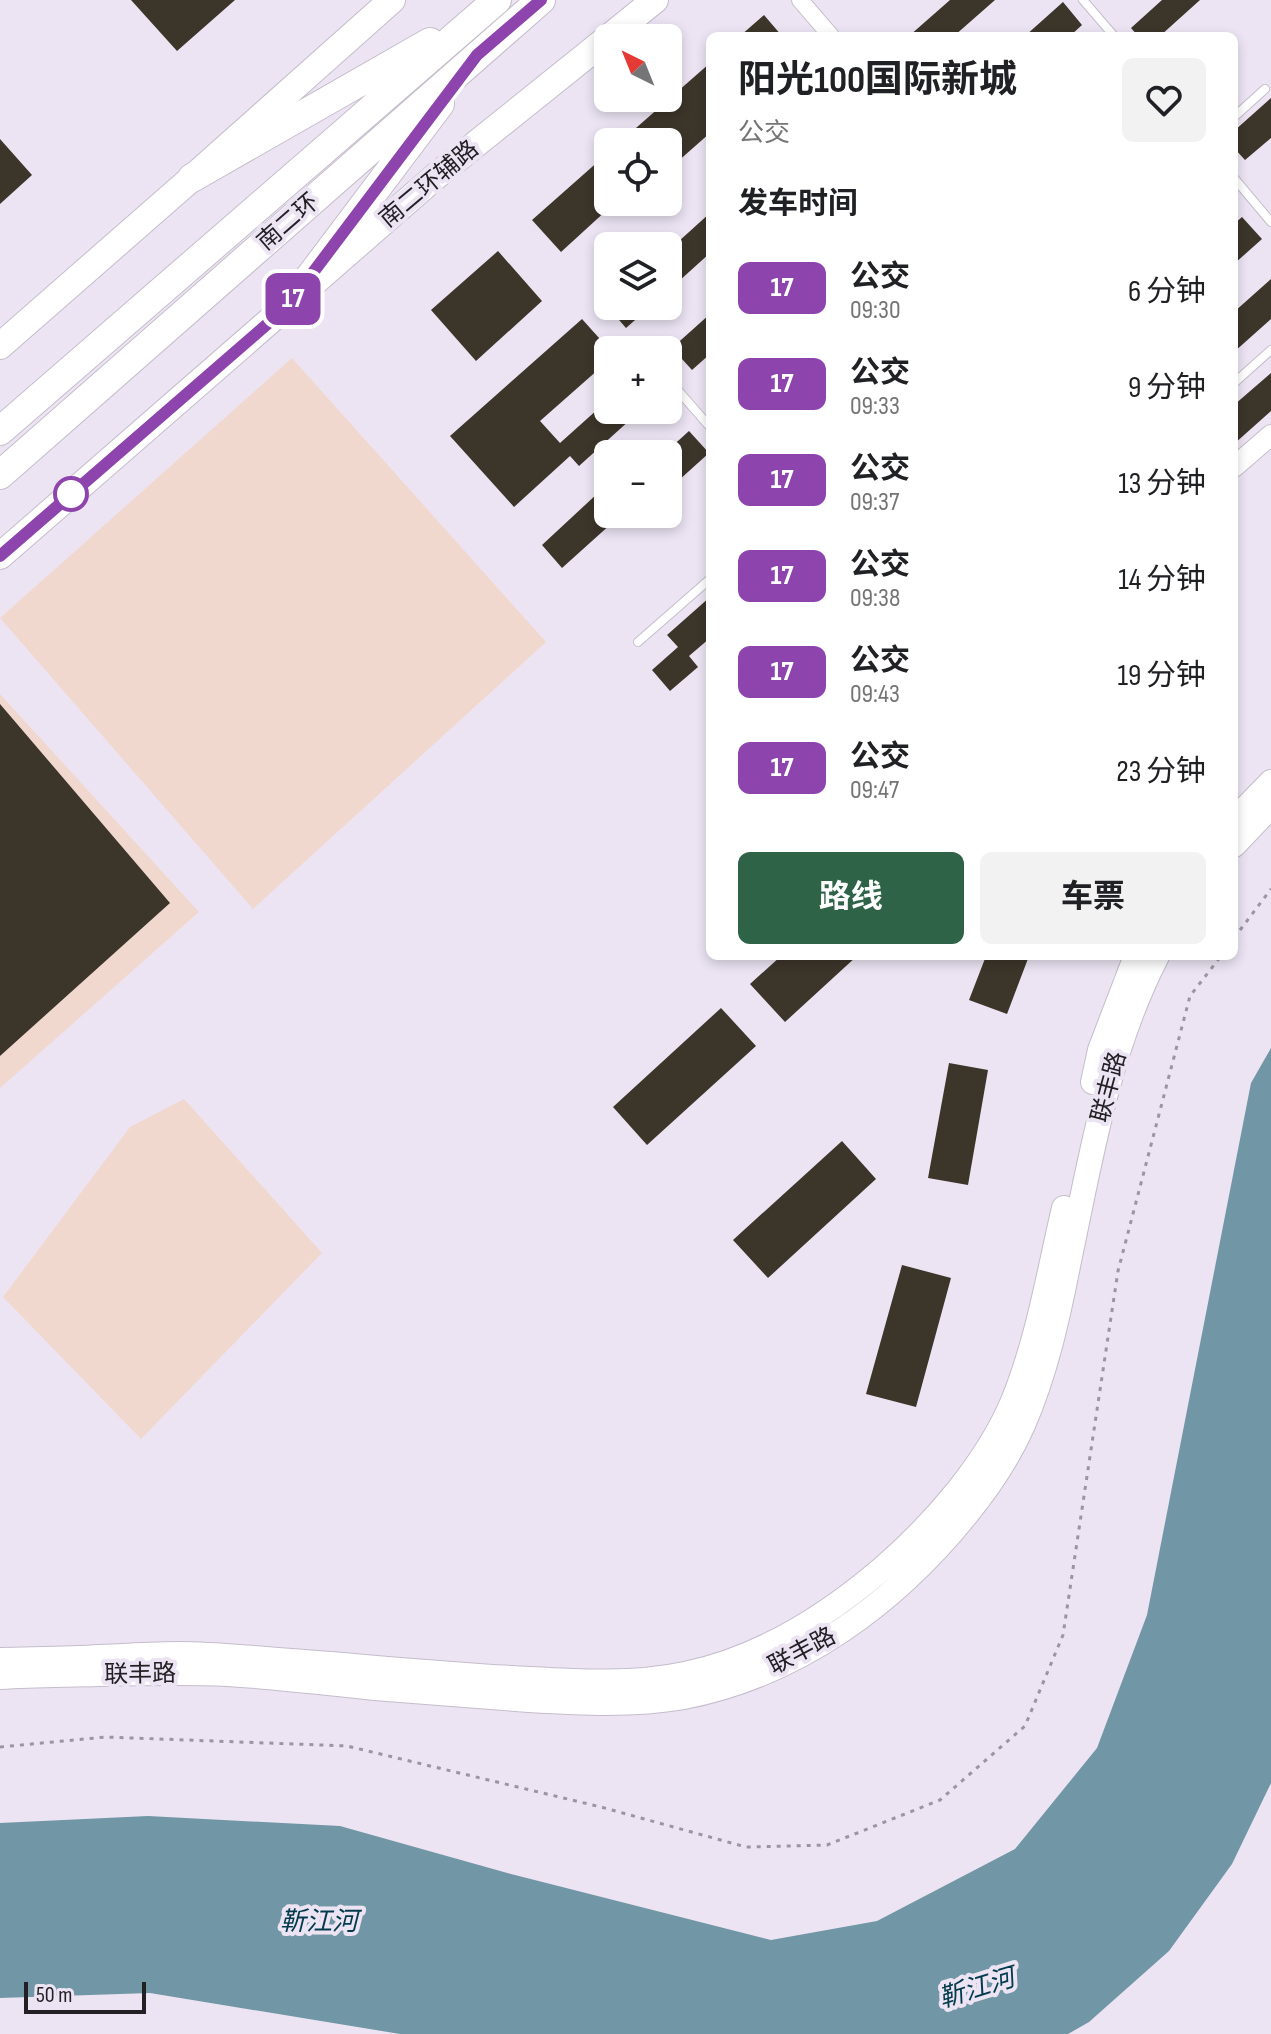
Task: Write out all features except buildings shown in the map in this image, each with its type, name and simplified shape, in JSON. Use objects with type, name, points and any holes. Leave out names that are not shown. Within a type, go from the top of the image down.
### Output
[{"type":"highway","name":"南二环","points":[[0,475],[541,0]]},
{"type":"highway","name":"南二环","points":[[0,431],[492,5]]},
{"type":"highway","points":[[192,178],[492,5]]},
{"type":"highway","points":[[287,307],[477,55]]},
{"type":"main road","name":"南二环辅路","points":[[625,24],[655,0]]},
{"type":"main road","points":[[0,346],[382,6]]},
{"type":"main road","name":"南二环辅路","points":[[0,556],[436,176],[594,49]]},
{"type":"main road","points":[[1238,816],[1271,782]]},
{"type":"main road","points":[[1238,841],[1271,806]]},
{"type":"main road","name":"联丰路","points":[[0,1660],[181,1654],[502,1677],[633,1681],[686,1674],[724,1663],[780,1638],[827,1611],[893,1559],[934,1519],[965,1482],[1012,1403],[1038,1322],[1100,1050],[1134,960]]},
{"type":"main road","name":"联丰路","points":[[0,1677],[192,1673],[571,1702],[648,1701],[685,1697],[741,1681],[797,1658],[843,1630],[885,1600],[949,1536],[996,1474],[1021,1431],[1040,1386],[1051,1345],[1112,1066],[1136,999],[1155,960]]},
{"type":"street","points":[[800,0],[828,32]]},
{"type":"street","points":[[1238,464],[1271,435]]},
{"type":"street","points":[[1238,478],[1271,449]]},
{"type":"lane","points":[[1083,0],[1111,32]]},
{"type":"lane","points":[[1238,113],[1265,89]]},
{"type":"lane","points":[[1238,183],[1271,222]]},
{"type":"lane","points":[[1238,379],[1271,350]]},
{"type":"lane","points":[[682,395],[706,422]]},
{"type":"lane","points":[[638,642],[706,582]]},
{"type":"path","points":[[1238,933],[1271,889]]},
{"type":"path","points":[[0,1747],[106,1737],[347,1746],[601,1807],[746,1847],[827,1845],[940,1800],[1025,1726],[1063,1635],[1118,1271],[1190,996],[1218,960]]},
{"type":"shaded area","points":[[292,358],[546,642],[253,909],[0,618]]},
{"type":"shaded area","points":[[0,694],[199,912],[0,1088]]},
{"type":"shaded area","points":[[184,1099],[322,1253],[141,1439],[3,1297],[130,1127]]},
{"type":"water","name":"靳江河","points":[[1271,1048],[1271,1783],[1232,1864],[1169,1951],[1089,2022],[1068,2034],[400,2034],[150,1993],[0,1998],[0,1823],[148,1816],[340,1826],[511,1874],[771,1940],[877,1921],[1015,1849],[1097,1748],[1147,1615],[1251,1083]]},
{"type":"bus line","name":"17","points":[[0,556],[287,307],[477,55],[541,0]]}]
